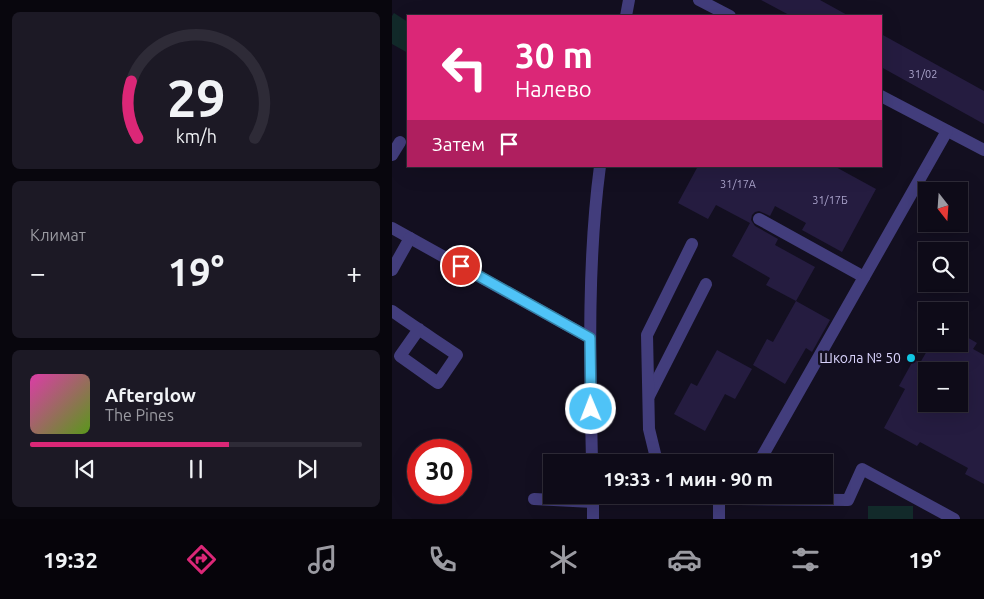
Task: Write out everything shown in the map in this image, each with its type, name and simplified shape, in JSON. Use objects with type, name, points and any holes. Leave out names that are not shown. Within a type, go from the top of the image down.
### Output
[{"type":"street","points":[[626,15],[630,0]]},
{"type":"street","points":[[699,0],[728,15]]},
{"type":"street","points":[[882,97],[984,150]]},
{"type":"street","points":[[764,454],[947,131]]},
{"type":"street","points":[[392,155],[400,142]]},
{"type":"street","points":[[592,454],[590,338],[595,203],[600,167]]},
{"type":"street","points":[[759,219],[864,277]]},
{"type":"street","points":[[392,228],[590,338]]},
{"type":"street","points":[[392,270],[410,238]]},
{"type":"street","points":[[654,454],[649,429],[647,335],[692,244]]},
{"type":"street","points":[[648,398],[706,284]]},
{"type":"street","points":[[392,311],[419,329],[457,355],[438,383],[400,356],[419,329]]},
{"type":"street","points":[[833,500],[848,500],[862,469],[954,519]]},
{"type":"street","points":[[534,499],[543,499]]},
{"type":"street","points":[[593,504],[593,519]]},
{"type":"street","points":[[720,504],[720,519]]},
{"type":"green space","points":[[394,13],[407,21],[407,52],[392,44],[392,16]]},
{"type":"green space","points":[[868,506],[913,506],[913,519],[868,519]]},
{"type":"building","points":[[761,0],[820,0],[847,15],[789,15]]},
{"type":"building","points":[[882,35],[984,91],[984,124],[882,68]]},
{"type":"building","points":[[697,167],[836,167],[876,189],[842,252],[802,230],[806,223],[775,206],[770,216],[759,211],[752,215],[751,220],[755,226],[778,239],[775,245],[815,267],[796,301],[766,285],[770,278],[732,256],[750,223],[716,205],[708,219],[678,203]]},
{"type":"building","points":[[796,301],[830,320],[812,352],[806,348],[785,384],[753,365],[767,339],[773,342]]},
{"type":"building","points":[[968,338],[977,343],[973,349],[984,355],[984,484],[965,474],[968,468],[920,442],[917,446],[884,428],[905,389],[899,386],[914,359],[918,362],[918,412],[968,412],[968,362],[921,362],[926,352],[968,352]]},
{"type":"building","points":[[717,350],[752,369],[735,399],[725,394],[705,431],[674,414],[691,383],[697,386]]},
{"type":"place","name":"Школа № 50","points":[[911,358]]},
{"type":"route","points":[[461,266],[590,338],[591,409]]}]
